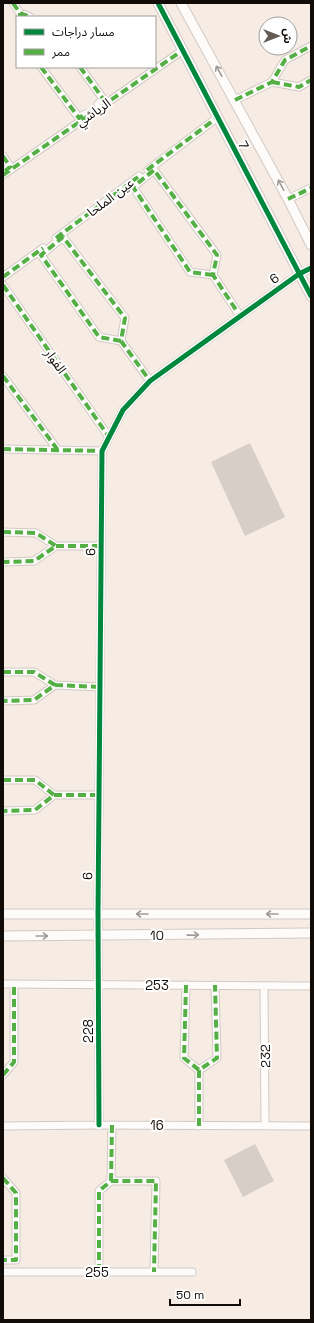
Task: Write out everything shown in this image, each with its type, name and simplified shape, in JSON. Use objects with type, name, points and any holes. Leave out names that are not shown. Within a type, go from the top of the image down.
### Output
[{"type":"street","points":[[13,3],[20,15]]},
{"type":"street","name":"7","points":[[158,3],[311,296]]},
{"type":"street","name":"7","points":[[182,3],[288,199],[311,245]]},
{"type":"street","points":[[235,100],[272,82],[285,60],[311,46]]},
{"type":"street","name":"الرياشي","points":[[3,174],[183,50]]},
{"type":"street","points":[[42,68],[79,118],[104,100],[81,68]]},
{"type":"street","points":[[272,82],[299,87],[311,80]]},
{"type":"street","name":"عين الملحا","points":[[3,277],[218,117]]},
{"type":"street","points":[[3,156],[10,167],[3,174]]},
{"type":"street","points":[[212,275],[217,255],[154,170],[133,187],[190,272],[212,275],[240,316]]},
{"type":"street","points":[[288,199],[311,188]]},
{"type":"street","points":[[121,341],[125,318],[63,237],[41,255],[99,337],[121,341],[150,381]]},
{"type":"street","name":"6","points":[[98,936],[102,451],[124,410],[150,381],[299,274],[311,268]]},
{"type":"street","name":"الفوار","points":[[3,285],[109,437]]},
{"type":"street","points":[[3,376],[57,449]]},
{"type":"street","points":[[3,449],[102,451]]},
{"type":"street","points":[[3,532],[36,533],[56,546],[102,546]]},
{"type":"street","points":[[3,562],[34,561],[56,546]]},
{"type":"street","points":[[3,672],[34,672],[55,685],[100,687]]},
{"type":"street","points":[[3,701],[34,700],[55,685]]},
{"type":"street","points":[[3,780],[35,780],[54,795],[99,795]]},
{"type":"street","points":[[3,811],[35,810],[54,795]]},
{"type":"street","name":"10","points":[[3,914],[311,914]]},
{"type":"street","name":"10","points":[[3,936],[311,933]]},
{"type":"street","name":"228","points":[[98,936],[99,1125]]},
{"type":"street","name":"253","points":[[3,984],[311,986]]},
{"type":"street","points":[[3,1075],[14,1062],[14,984]]},
{"type":"street","points":[[186,985],[184,1058],[199,1070]]},
{"type":"street","points":[[199,1070],[216,1058],[215,985]]},
{"type":"street","name":"232","points":[[264,986],[265,1126]]},
{"type":"street","points":[[199,1070],[199,1126]]},
{"type":"street","points":[[111,1181],[112,1125]]},
{"type":"street","name":"16","points":[[3,1126],[311,1126]]},
{"type":"street","points":[[3,1178],[16,1193],[16,1260],[3,1260]]},
{"type":"street","points":[[98,1272],[99,1191],[111,1181],[156,1181],[154,1272]]},
{"type":"street","name":"255","points":[[3,1272],[192,1272]]},
{"type":"building","points":[[250,443],[285,517],[245,536],[211,462]]},
{"type":"building","points":[[255,1144],[274,1181],[243,1197],[224,1160]]},
{"type":"marked path","points":[[13,3],[20,13],[20,16]]},
{"type":"marked path","points":[[20,13],[28,16]]},
{"type":"marked path","points":[[235,100],[272,82],[285,60],[311,46]]},
{"type":"marked path","points":[[3,175],[183,50]]},
{"type":"marked path","points":[[42,68],[79,118],[85,114]]},
{"type":"marked path","points":[[81,68],[104,100],[98,104]]},
{"type":"marked path","points":[[272,82],[299,87],[311,80]]},
{"type":"marked path","points":[[147,170],[218,117]]},
{"type":"marked path","points":[[3,156],[10,167],[5,171]]},
{"type":"marked path","points":[[213,275],[190,272],[133,187],[154,170],[217,255],[213,275],[240,316]]},
{"type":"marked path","points":[[56,238],[138,177]]},
{"type":"marked path","points":[[288,199],[311,188]]},
{"type":"marked path","points":[[121,341],[99,337],[41,255],[63,237],[125,318],[121,341],[150,381]]},
{"type":"marked path","points":[[3,277],[43,248]]},
{"type":"marked path","points":[[3,285],[109,437]]},
{"type":"marked path","points":[[3,376],[57,449]]},
{"type":"marked path","points":[[3,449],[102,451]]},
{"type":"marked path","points":[[3,532],[36,533],[56,546],[34,561],[3,562]]},
{"type":"marked path","points":[[56,546],[101,546]]},
{"type":"marked path","points":[[3,672],[34,672],[55,685],[34,700],[3,701]]},
{"type":"marked path","points":[[55,685],[100,687]]},
{"type":"marked path","points":[[3,780],[35,780],[54,795],[35,810],[3,811]]},
{"type":"marked path","points":[[54,795],[99,795]]},
{"type":"marked path","points":[[3,1075],[14,1062],[14,984]]},
{"type":"marked path","points":[[186,985],[184,1058],[199,1070]]},
{"type":"marked path","points":[[199,1126],[199,1070],[217,1058],[215,985]]},
{"type":"marked path","points":[[111,1181],[112,1125]]},
{"type":"marked path","points":[[3,1178],[16,1193],[16,1260],[3,1260]]},
{"type":"marked path","points":[[99,1272],[99,1191],[111,1181],[156,1181],[154,1272]]},
{"type":"cycle path","points":[[158,3],[311,296]]},
{"type":"cycle path","points":[[99,1125],[98,914],[102,451],[123,410],[150,381],[299,274],[311,268]]}]
